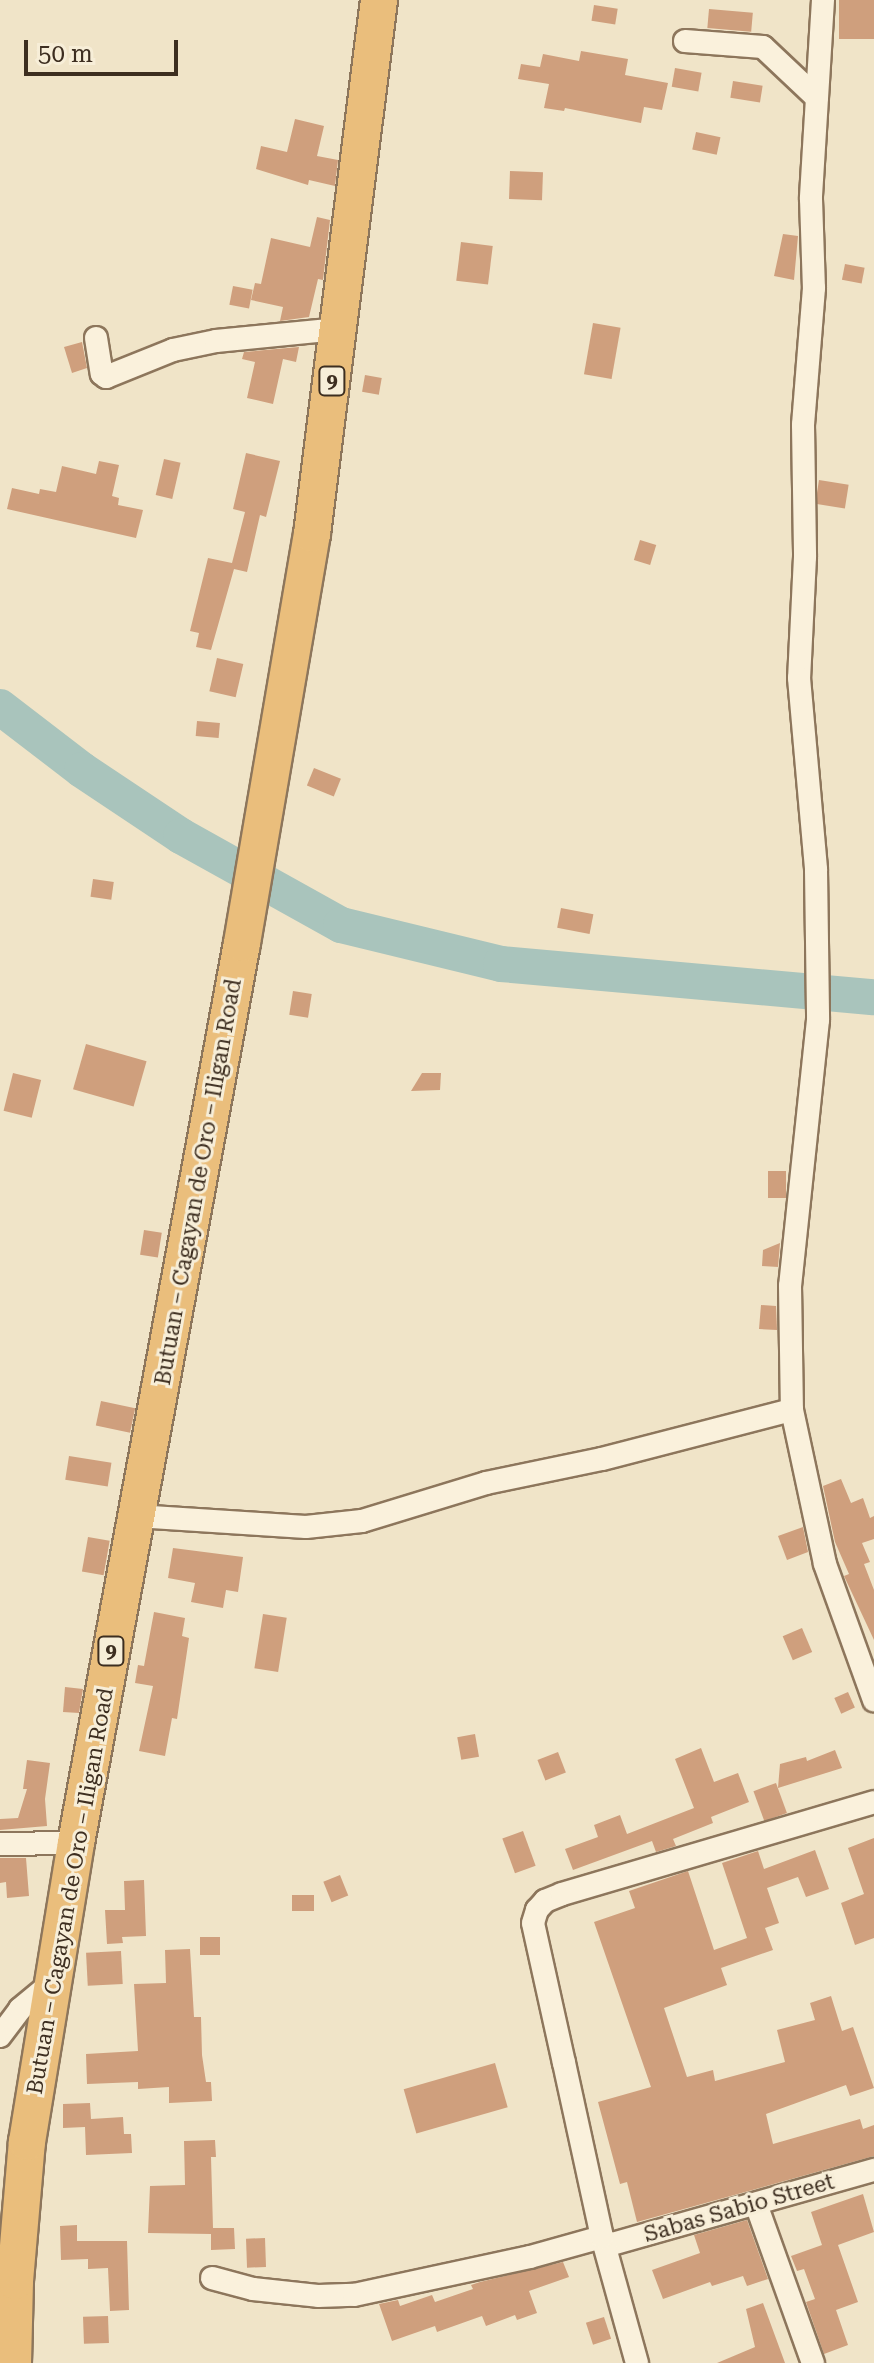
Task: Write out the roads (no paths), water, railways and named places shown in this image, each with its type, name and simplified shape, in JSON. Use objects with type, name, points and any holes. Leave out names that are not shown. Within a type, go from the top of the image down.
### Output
[{"type":"highway","name":"Butuan – Cagayan de Oro – Iligan Road","points":[[13,2363],[15,2281],[27,2142],[76,1843],[242,943],[312,534],[379,0]]},
{"type":"street","points":[[823,0],[811,199],[814,288],[803,425],[805,557],[799,678],[816,870],[818,1020],[790,1286],[792,1410],[825,1564],[874,1700]]},
{"type":"street","points":[[685,41],[763,47],[817,98]]},
{"type":"street","points":[[96,338],[106,377],[173,350],[216,341],[339,329]]},
{"type":"street","points":[[136,1516],[306,1527],[362,1521],[486,1483],[602,1459],[792,1410]]},
{"type":"street","points":[[637,2363],[604,2241],[533,1923],[537,1910],[545,1901],[562,1894],[874,1802]]},
{"type":"street","points":[[0,1844],[76,1843]]},
{"type":"street","points":[[0,2036],[20,2009],[54,1981]]},
{"type":"street","name":"Sabas Sabio Street","points":[[212,2278],[253,2289],[318,2296],[354,2295],[604,2241],[756,2204],[874,2170]]},
{"type":"street","points":[[756,2204],[813,2363]]},
{"type":"waterway","points":[[0,707],[82,770],[181,836],[341,925],[501,964],[874,997]]}]
